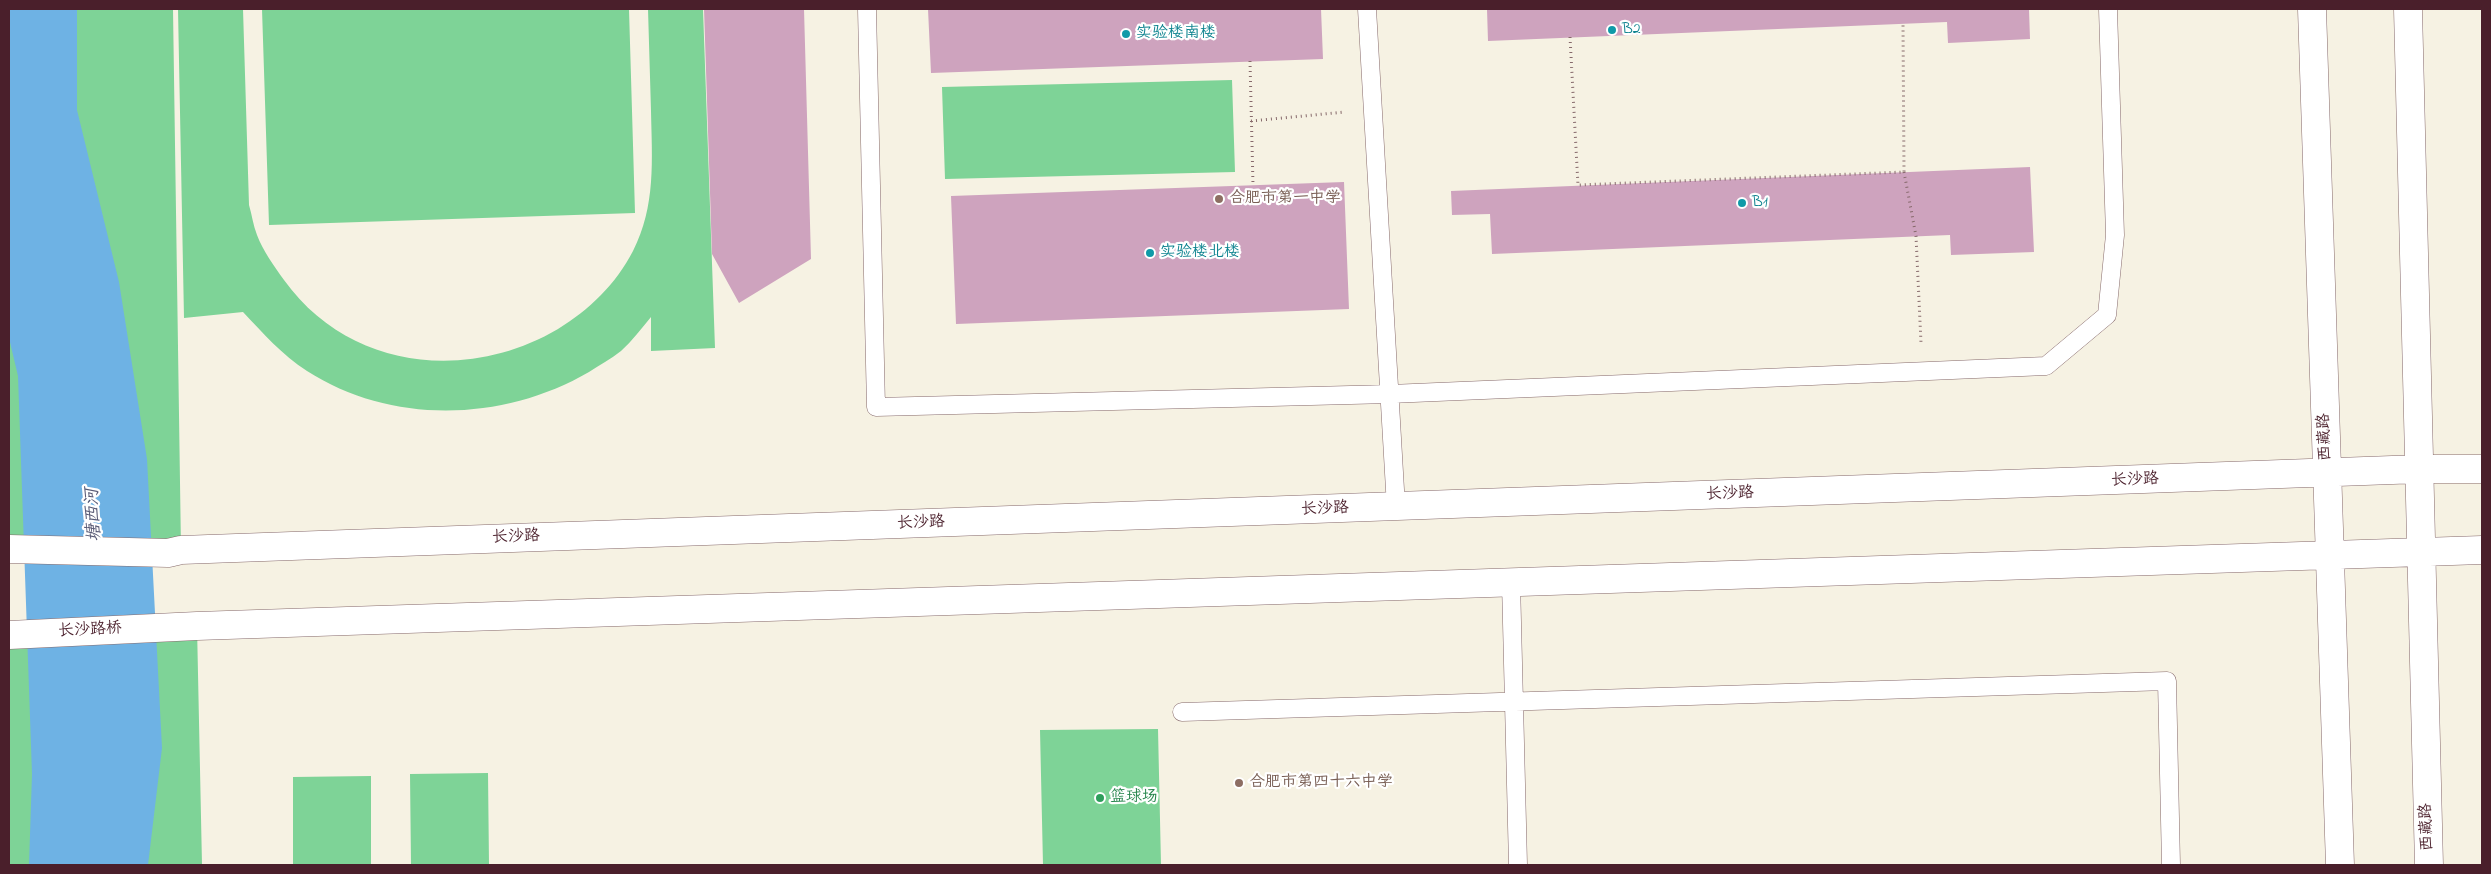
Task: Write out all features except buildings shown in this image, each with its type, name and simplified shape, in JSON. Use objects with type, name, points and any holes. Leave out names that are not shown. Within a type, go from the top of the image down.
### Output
[{"type":"street","name":"西藏路","points":[[2312,9],[2340,865]]},
{"type":"street","name":"西藏路","points":[[2408,9],[2429,865]]},
{"type":"street","name":"长沙路","points":[[9,549],[168,552],[2328,474],[2420,469],[2482,469]]},
{"type":"street","points":[[1511,582],[2482,550]]},
{"type":"street","name":"长沙路桥","points":[[9,634],[1511,582]]},
{"type":"lane","points":[[867,9],[876,406],[1390,394],[2046,366],[2107,314],[2115,235],[2108,9]]},
{"type":"lane","points":[[1367,9],[1396,507]]},
{"type":"lane","points":[[1511,582],[1518,865]]},
{"type":"lane","points":[[1182,712],[2167,681],[2171,865]]},
{"type":"path","points":[[1903,23],[1904,172],[1916,236],[1923,371]]},
{"type":"path","points":[[1570,37],[1578,185],[1904,172]]},
{"type":"path","points":[[1250,61],[1253,185]]},
{"type":"path","points":[[1251,121],[1373,110]]},
{"type":"green space","points":[[9,9],[173,9],[181,550],[9,549]]},
{"type":"green space","points":[[178,9],[243,9],[249,205],[259,241],[284,280],[310,310],[341,333],[375,349],[411,358],[448,361],[485,357],[522,346],[558,329],[591,305],[610,285],[626,263],[633,251],[646,217],[651,182],[652,147],[648,9],[703,9],[715,348],[651,351],[651,317],[621,351],[589,372],[556,389],[520,401],[484,408],[447,411],[410,408],[374,401],[340,389],[307,371],[289,358],[243,312],[184,318]]},
{"type":"green space","points":[[262,9],[629,9],[635,213],[269,225]]},
{"type":"green space","points":[[1232,80],[1235,172],[945,179],[942,87]]},
{"type":"green space","points":[[197,626],[202,865],[9,865],[9,635]]},
{"type":"green space","name":"篮球场","points":[[1158,729],[1161,865],[1043,865],[1040,730]]},
{"type":"green space","points":[[488,773],[489,865],[411,865],[410,774]]},
{"type":"green space","points":[[371,776],[371,865],[293,865],[293,777]]},
{"type":"water","name":"塘西河","points":[[9,9],[77,9],[77,110],[119,282],[147,459],[162,748],[148,865],[29,865],[32,774],[18,376],[9,338]]},
{"type":"place","name":"B2","points":[[1612,30]]},
{"type":"place","name":"实验楼南楼","points":[[1126,34]]},
{"type":"place","name":"合肥市第一中学","points":[[1219,199]]},
{"type":"place","name":"B1","points":[[1742,203]]},
{"type":"place","name":"实验楼北楼","points":[[1150,253]]},
{"type":"place","name":"合肥市第四十六中学","points":[[1239,783]]},
{"type":"place","name":"篮球场","points":[[1100,798]]}]
